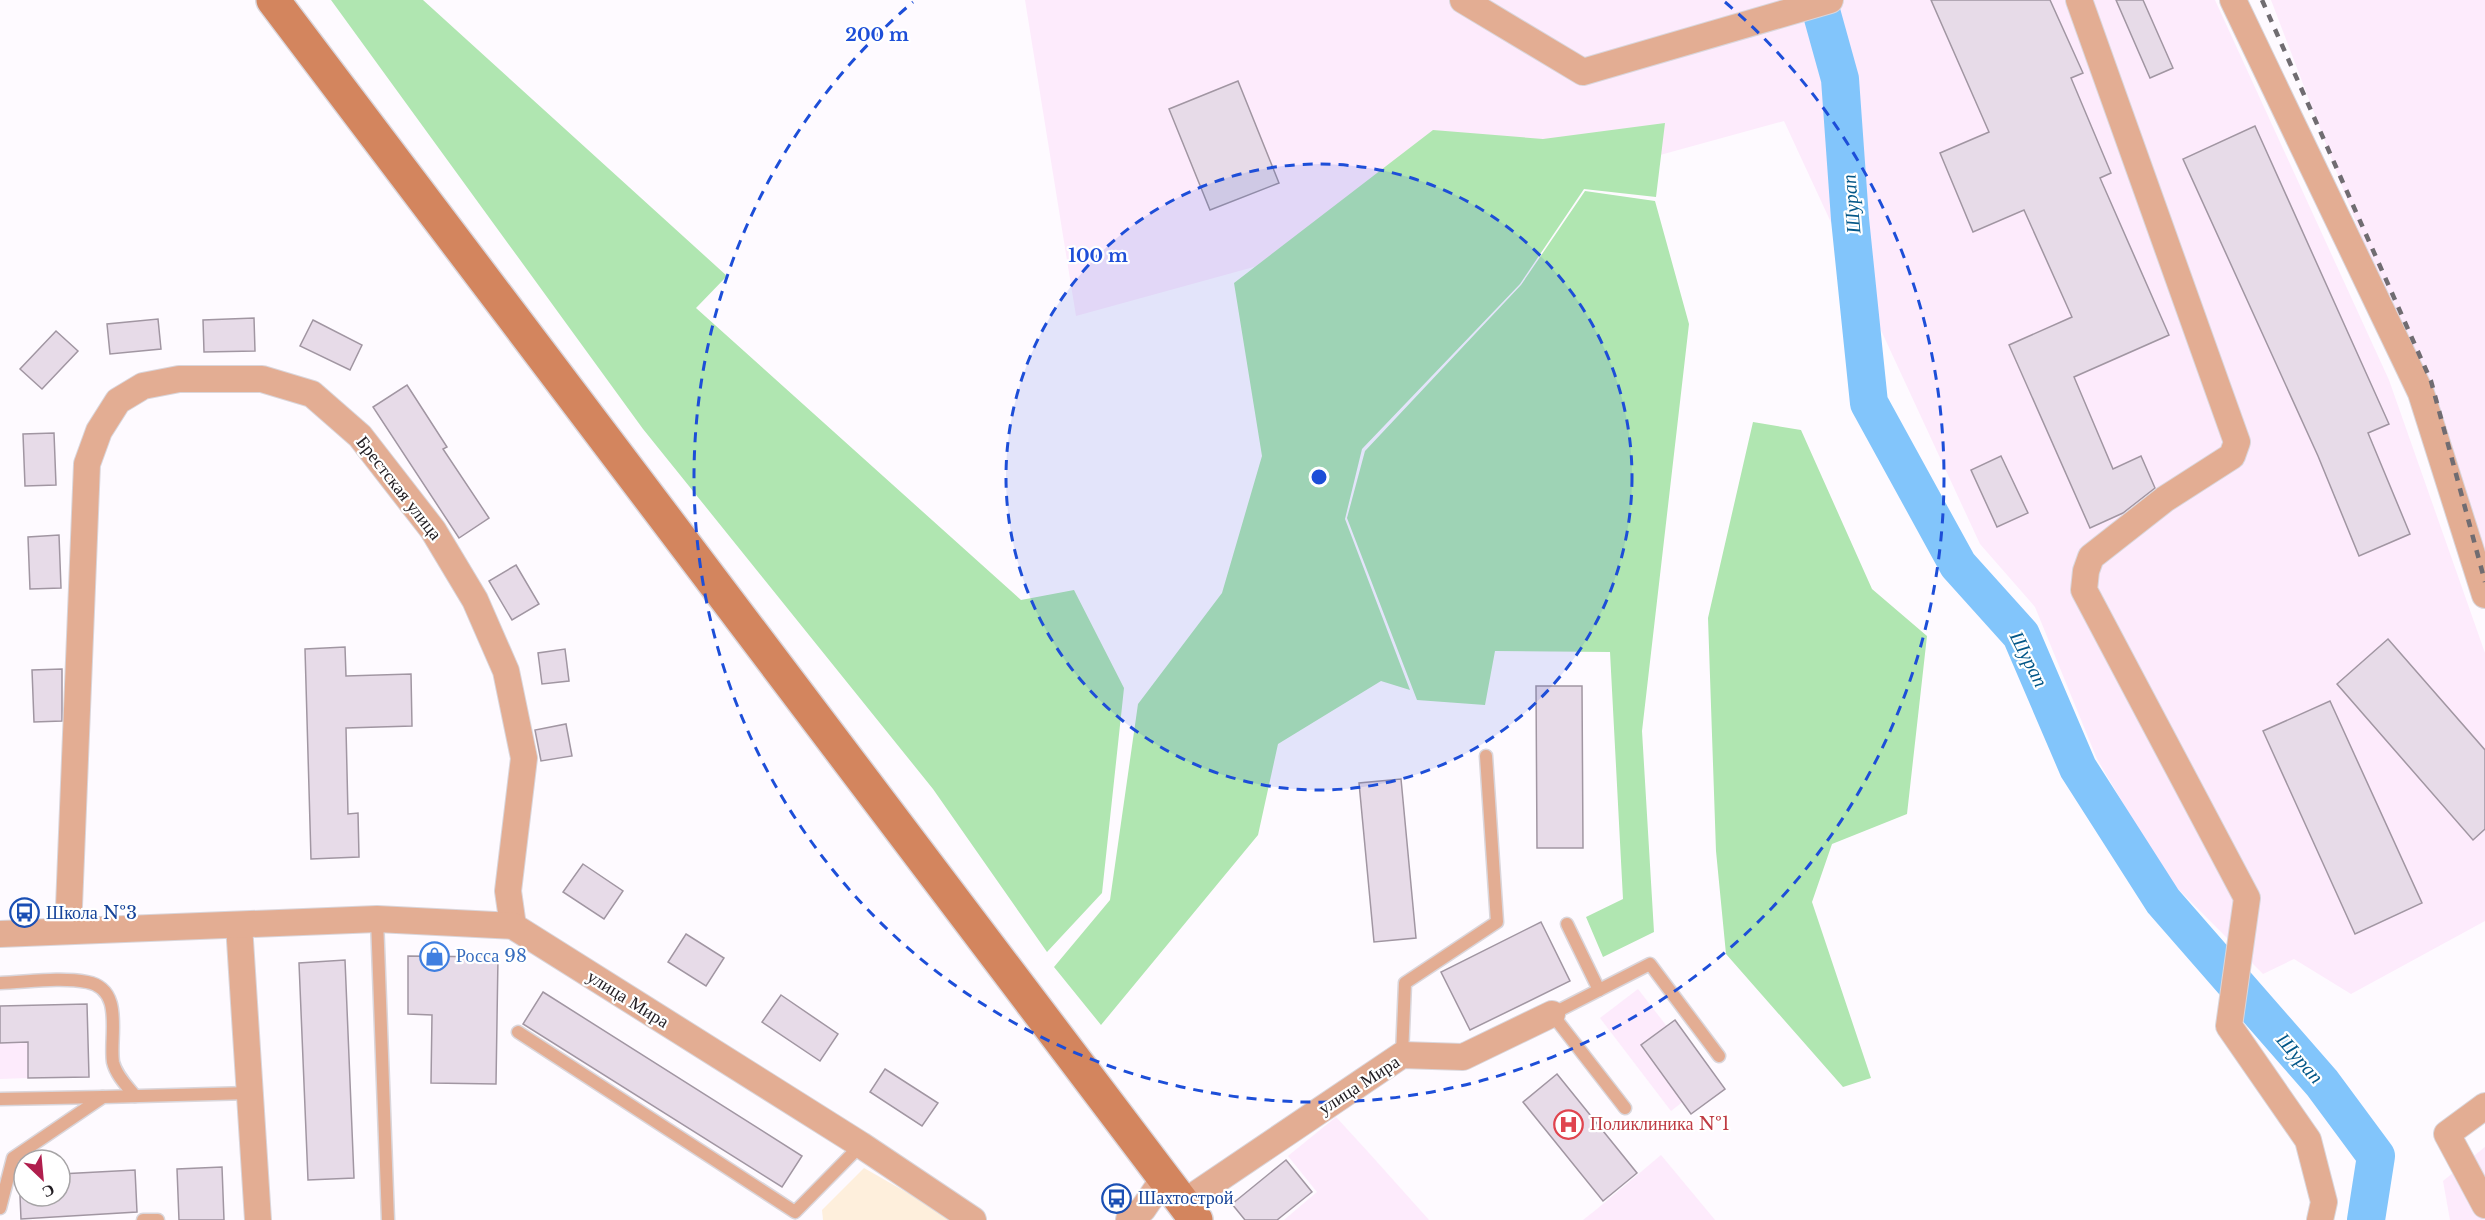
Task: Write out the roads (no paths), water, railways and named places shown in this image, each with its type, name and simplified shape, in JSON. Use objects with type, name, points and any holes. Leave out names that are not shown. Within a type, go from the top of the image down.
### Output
[{"type":"main road","points":[[273,0],[1181,1200]]},
{"type":"street","points":[[1463,0],[1583,72],[1792,9],[1830,0]]},
{"type":"street","points":[[2079,0],[2237,442],[2232,456],[2165,499],[2091,557],[2084,590],[2247,898],[2242,947],[2229,1026],[2308,1140],[2324,1202],[2320,1220]]},
{"type":"street","points":[[2233,0],[2421,393],[2485,595]]},
{"type":"street","name":"Брестская улица","points":[[68,931],[87,464],[99,431],[118,401],[143,386],[179,379],[262,380],[312,394],[360,436],[433,530],[475,600],[506,671],[524,758],[508,891],[513,926]]},
{"type":"street","name":"улица Мира","points":[[0,934],[377,919],[513,926],[861,1145],[973,1220]]},
{"type":"street","points":[[239,925],[258,1220]]},
{"type":"street","name":"улица Мира","points":[[1129,1220],[1143,1209],[1181,1200],[1402,1055],[1463,1057],[1552,1014]]},
{"type":"street","points":[[2485,1106],[2447,1134],[2485,1205]]},
{"type":"lane","points":[[1402,1055],[1405,982],[1497,922],[1486,756]]},
{"type":"lane","points":[[377,919],[388,1220]]},
{"type":"lane","points":[[1567,924],[1599,990]]},
{"type":"lane","points":[[1625,1108],[1552,1014],[1650,964],[1719,1056]]},
{"type":"lane","points":[[0,983],[89,982],[105,992],[112,1007],[113,1063],[122,1081],[135,1096]]},
{"type":"lane","points":[[518,1032],[794,1216],[861,1145]]},
{"type":"lane","points":[[0,1099],[250,1093]]},
{"type":"lane","points":[[0,1208],[13,1158],[103,1097]]},
{"type":"lane","points":[[143,1220],[158,1220]]},
{"type":"waterway","name":"Шурап","points":[[1818,0],[1840,79],[1850,219],[1869,403],[1958,565],[2021,635],[2078,768],[2163,901],[2322,1083],[2376,1156],[2366,1220]]},
{"type":"railway","points":[[2262,0],[2431,381],[2485,582]]},
{"type":"place","name":"Школа №3","points":[[25,913]]},
{"type":"place","name":"Росса 98","points":[[435,956]]},
{"type":"place","name":"Поликлиника №1","points":[[1569,1124]]},
{"type":"place","name":"Шахтострой","points":[[1117,1198]]}]
